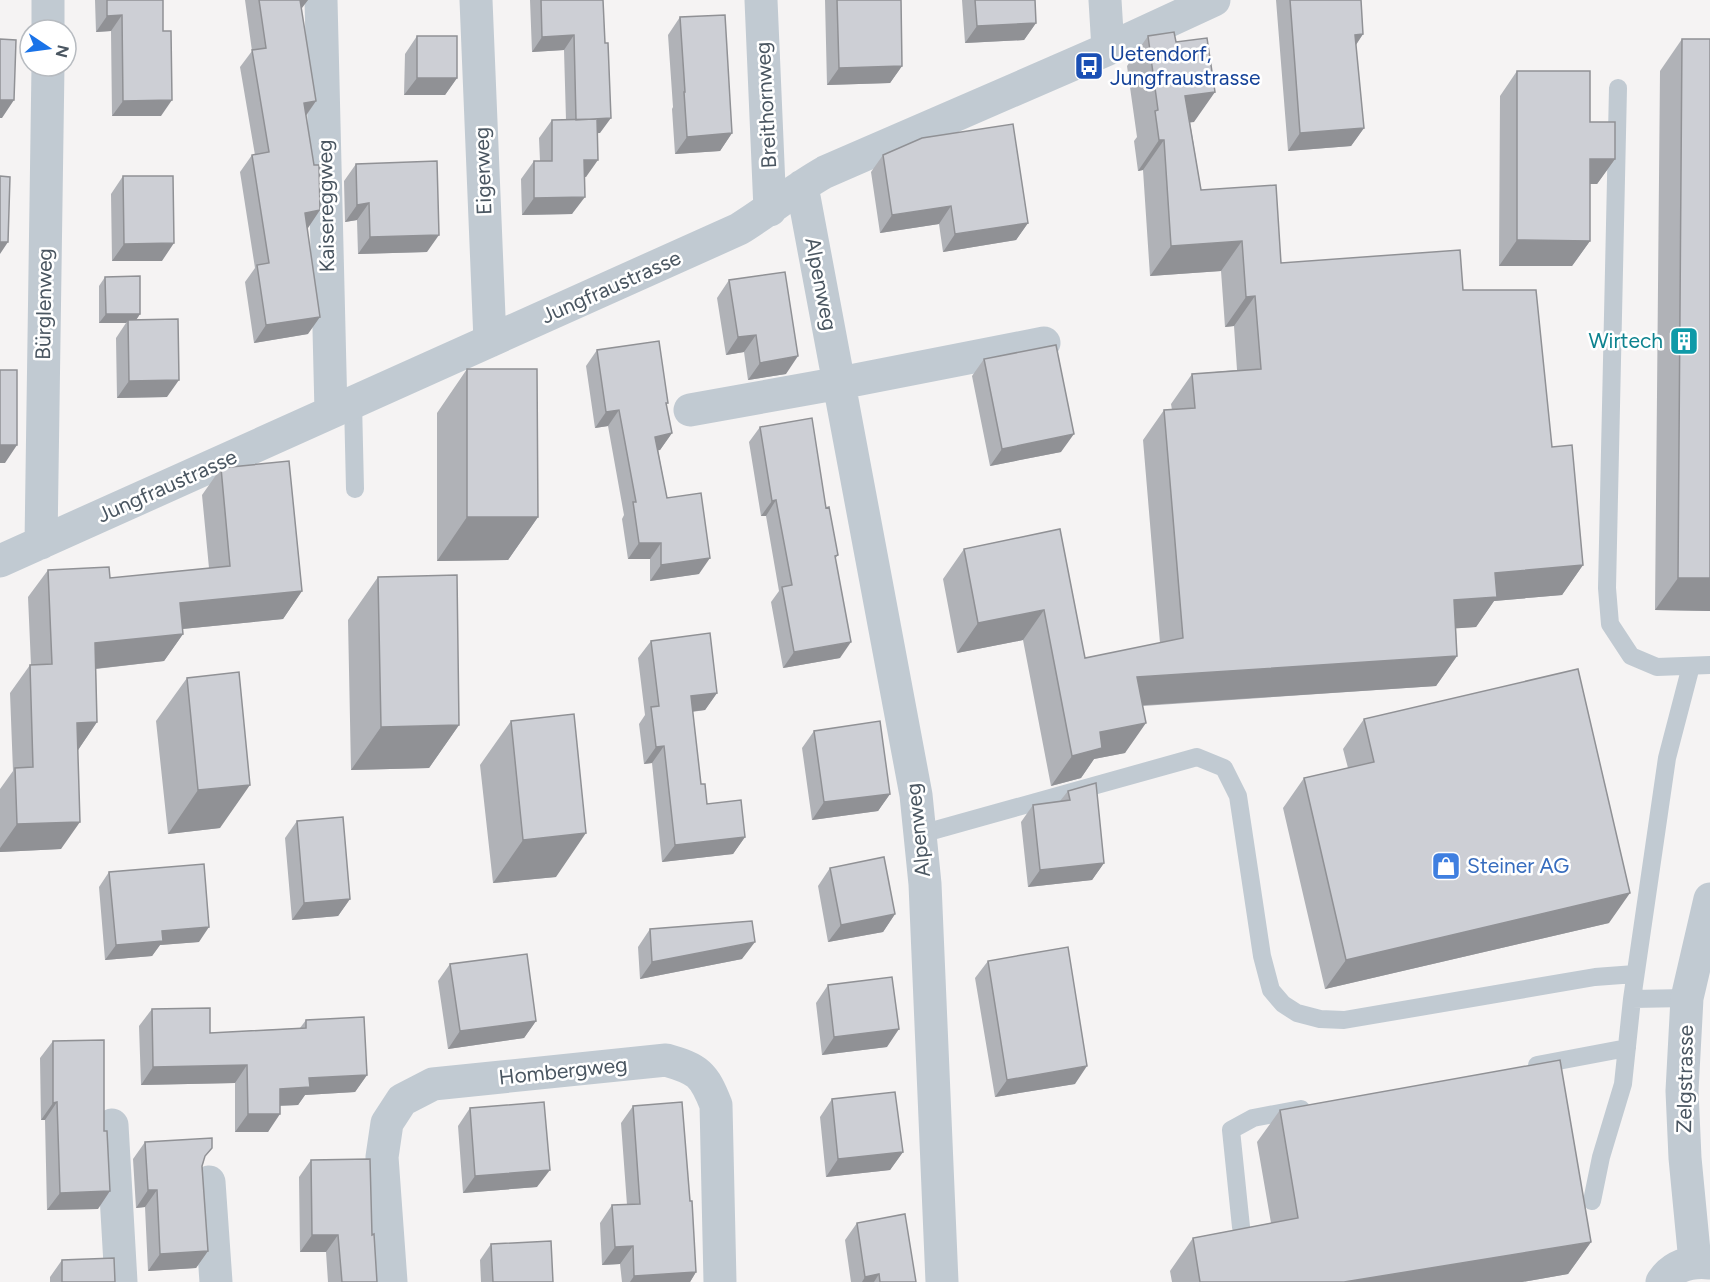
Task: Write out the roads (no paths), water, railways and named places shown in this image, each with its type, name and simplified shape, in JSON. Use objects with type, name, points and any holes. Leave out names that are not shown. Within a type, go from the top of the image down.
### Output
[{"type":"street","points":[[48,0],[48,18]]},
{"type":"street","name":"Kaisereggweg","points":[[321,0],[342,407]]},
{"type":"street","name":"Eigerweg","points":[[476,0],[490,342]]},
{"type":"street","name":"Breithornweg","points":[[761,0],[770,210]]},
{"type":"street","points":[[1105,0],[1108,50]]},
{"type":"street","name":"Jungfraustrasse","points":[[0,561],[739,229],[825,172],[1108,50],[1214,0]]},
{"type":"street","name":"Bürglenweg","points":[[41,543],[48,78]]},
{"type":"street","name":"Alpenweg","points":[[802,186],[916,795],[921,834],[942,1282]]},
{"type":"street","points":[[690,410],[1044,343]]},
{"type":"street","name":"Zelgstrasse","points":[[1702,1262],[1688,1205],[1683,1102],[1687,998],[1710,899]]},
{"type":"street","name":"Hombergweg","points":[[391,1282],[382,1157],[387,1123],[402,1100],[433,1084],[666,1060],[690,1067],[708,1083],[716,1105],[720,1282]]},
{"type":"street","points":[[112,1125],[121,1282]]},
{"type":"street","points":[[209,1182],[216,1282]]},
{"type":"street","points":[[1662,1282],[1677,1267],[1702,1262]]},
{"type":"lane","points":[[1618,88],[1607,576],[1610,624],[1631,656],[1657,667],[1710,665]]},
{"type":"lane","points":[[342,407],[355,489]]},
{"type":"lane","points":[[1592,1201],[1601,1157],[1623,1083],[1635,974],[1667,759],[1691,666]]},
{"type":"lane","points":[[921,834],[1197,757],[1224,768],[1238,796],[1262,956],[1271,990],[1283,1004],[1297,1013],[1320,1019],[1344,1020],[1595,977],[1635,974]]},
{"type":"lane","points":[[1632,999],[1687,998]]},
{"type":"lane","points":[[1522,1067],[1627,1048]]},
{"type":"lane","points":[[1241,1227],[1231,1131],[1253,1118],[1323,1104]]},
{"type":"place","name":"Uetendorf, Jungfraustrasse","points":[[1089,66]]},
{"type":"place","name":"Wirtech","points":[[1684,341]]},
{"type":"place","name":"Steiner AG","points":[[1446,866]]}]
